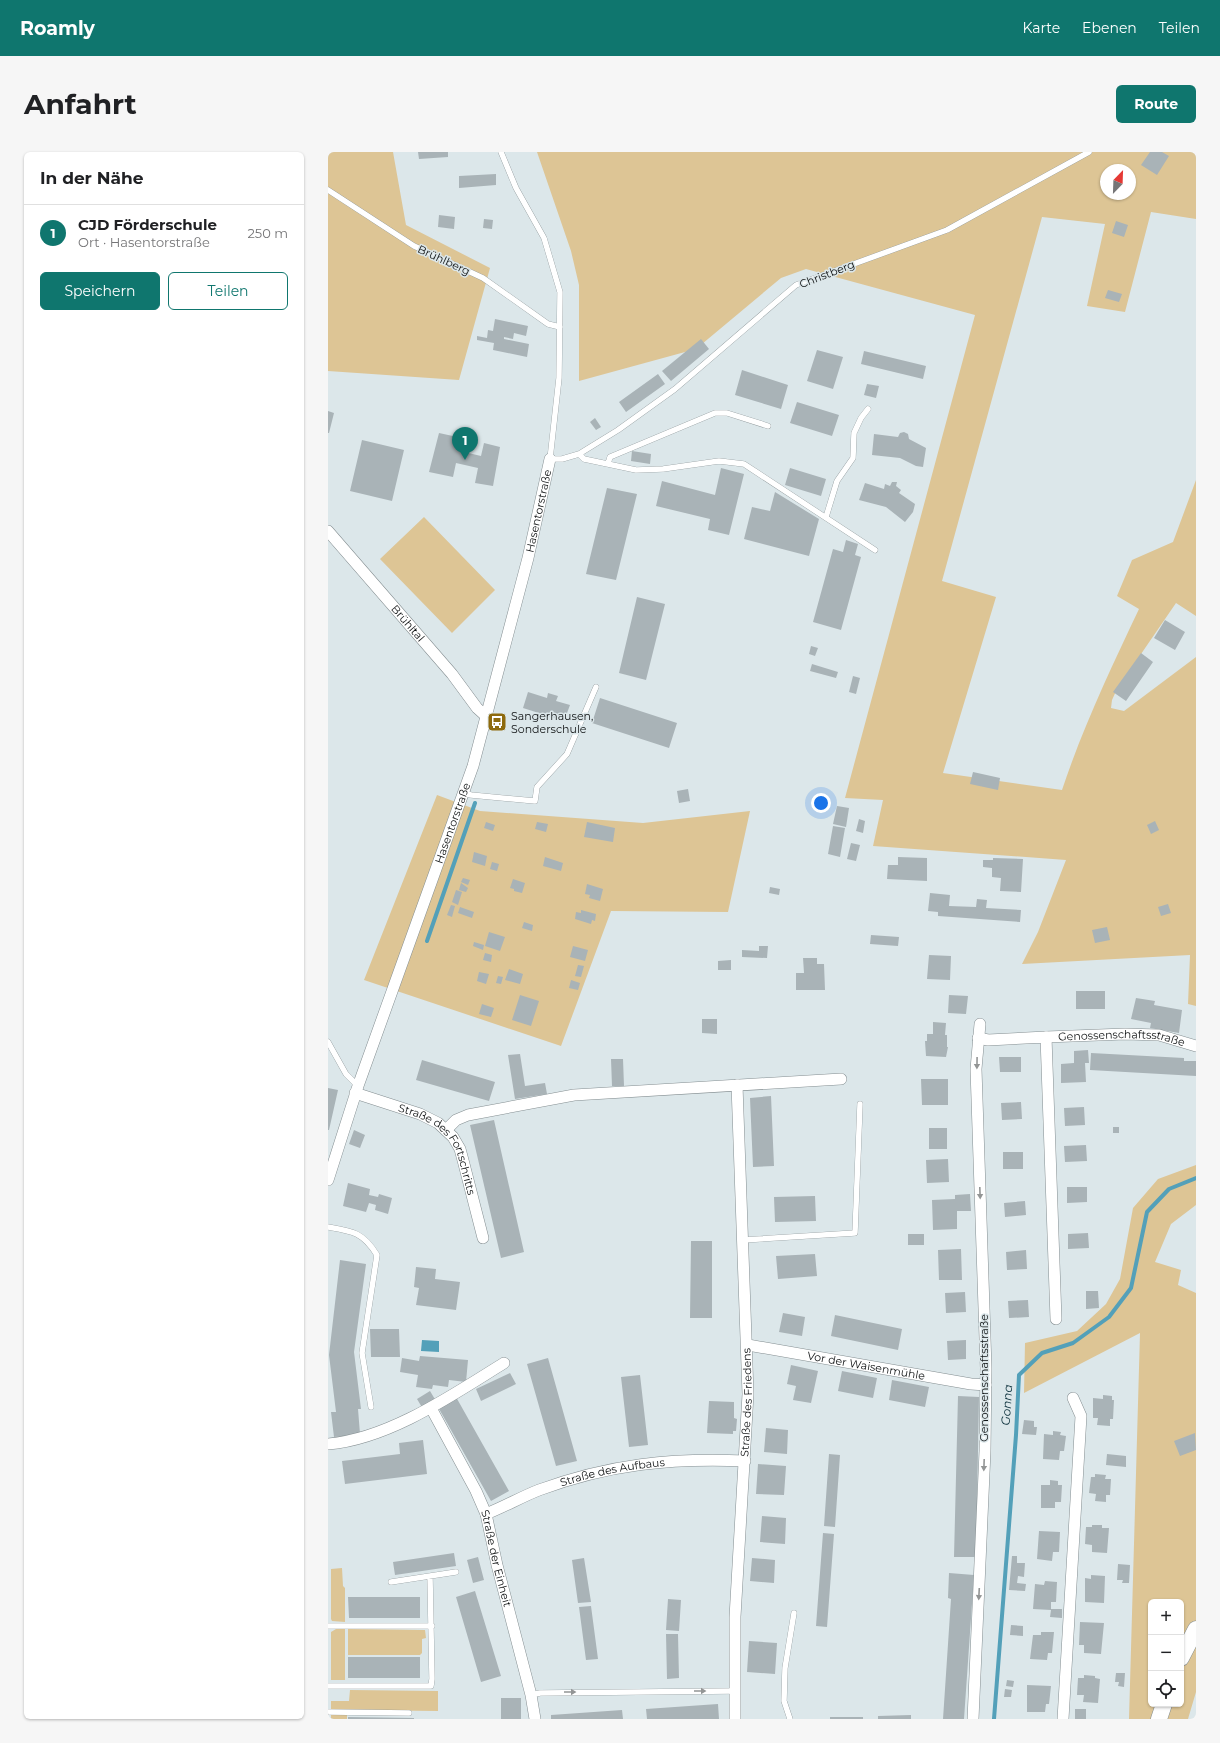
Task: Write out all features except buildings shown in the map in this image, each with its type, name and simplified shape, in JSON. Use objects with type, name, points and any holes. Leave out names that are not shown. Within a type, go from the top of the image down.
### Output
[{"type":"main road","points":[[1184,1652],[1196,1629]]},
{"type":"main road","points":[[1159,1719],[1163,1707]]},
{"type":"street","name":"Hasentorstraße","points":[[328,1180],[356,1090],[464,793],[487,717],[528,558],[550,459]]},
{"type":"street","name":"Brühltal","points":[[328,531],[452,674],[477,708],[487,717]]},
{"type":"street","name":"Genossenschaftsstraße","points":[[973,1719],[982,1528],[986,1385],[976,1069],[980,1024]]},
{"type":"street","name":"Genossenschaftsstraße","points":[[978,1038],[988,1040],[1125,1034],[1159,1035],[1196,1046]]},
{"type":"street","name":"Genossenschaftsstraße","points":[[1046,1037],[1056,1319]]},
{"type":"street","points":[[446,1130],[456,1120],[468,1115],[574,1095],[841,1079]]},
{"type":"street","name":"Straße des Friedens","points":[[735,1719],[735,1617],[748,1394],[748,1345],[737,1085]]},
{"type":"street","name":"Straße des Fortschritts","points":[[356,1090],[433,1120],[446,1130],[456,1141],[460,1149],[483,1238]]},
{"type":"street","name":"Vor der Waisenmühle","points":[[748,1345],[971,1384],[986,1385]]},
{"type":"street","points":[[328,1444],[348,1441],[392,1427],[431,1408],[504,1363]]},
{"type":"street","points":[[1063,1719],[1081,1416],[1072,1398]]},
{"type":"street","name":"Straße der Einheit","points":[[431,1408],[476,1491],[486,1514],[497,1565],[531,1695],[535,1719]]},
{"type":"street","name":"Straße des Aufbaus","points":[[486,1514],[537,1490],[595,1472],[675,1460],[745,1461]]},
{"type":"lane","points":[[501,152],[516,188],[539,229],[547,247],[560,292],[559,385],[550,459]]},
{"type":"lane","name":"Christberg","points":[[550,459],[562,459],[579,454],[599,444],[675,389],[796,285],[948,230],[1088,152]]},
{"type":"lane","name":"Brühlberg","points":[[328,190],[414,246],[483,278],[548,324],[560,326]]},
{"type":"lane","points":[[826,517],[837,481],[853,458],[854,433],[861,418],[868,409]]},
{"type":"lane","points":[[608,464],[610,457],[715,413],[727,413],[768,426]]},
{"type":"lane","points":[[579,454],[584,459],[636,470],[663,469],[719,461],[744,464],[875,550]]},
{"type":"lane","points":[[464,793],[471,795],[535,801],[536,787],[567,754],[596,688]]},
{"type":"lane","points":[[328,1042],[356,1090]]},
{"type":"lane","points":[[743,1240],[854,1233],[860,1104]]},
{"type":"lane","points":[[328,1227],[355,1232],[370,1245],[377,1255],[362,1353],[371,1407]]},
{"type":"lane","points":[[391,1582],[456,1572]]},
{"type":"lane","points":[[328,1686],[431,1686],[432,1626],[430,1576]]},
{"type":"lane","points":[[790,1719],[784,1702],[785,1668],[794,1612]]},
{"type":"lane","points":[[328,1626],[432,1626]]},
{"type":"lane","points":[[531,1695],[540,1693],[735,1691]]},
{"type":"lane","points":[[328,1712],[409,1713]]},
{"type":"shaded area","points":[[328,152],[393,152],[406,225],[490,268],[459,380],[328,371]]},
{"type":"shaded area","points":[[537,152],[1196,152],[1196,219],[1151,212],[1125,312],[1087,306],[1105,224],[1042,217],[942,581],[996,597],[943,773],[1062,790],[1088,721],[1139,609],[1117,596],[1132,560],[1173,542],[1196,480],[1196,616],[1176,603],[1117,689],[1112,700],[1111,708],[1124,711],[1196,657],[1196,1006],[1188,1004],[1190,955],[1022,964],[1038,932],[1066,860],[873,846],[883,800],[845,798],[975,315],[806,269],[781,278],[696,349],[579,381],[579,285],[571,251]]},
{"type":"shaded area","points":[[424,517],[495,590],[452,633],[380,559]]},
{"type":"shaded area","points":[[437,795],[480,811],[643,823],[750,811],[728,912],[611,911],[561,1046],[364,980]]},
{"type":"shaded area","points":[[1196,1165],[1196,1205],[1171,1224],[1155,1262],[1181,1270],[1178,1285],[1196,1293],[1196,1692],[1188,1719],[1129,1719],[1140,1333],[1024,1393],[1025,1343],[1077,1331],[1106,1304],[1120,1279],[1133,1208],[1158,1179]]},
{"type":"shaded area","points":[[342,1568],[343,1586],[345,1588],[345,1622],[332,1621],[331,1619],[331,1569]]},
{"type":"shaded area","points":[[336,1629],[345,1629],[345,1680],[331,1680],[331,1632]]},
{"type":"shaded area","points":[[348,1629],[425,1630],[426,1638],[422,1639],[422,1653],[420,1655],[348,1655]]},
{"type":"shaded area","points":[[350,1690],[438,1691],[438,1711],[347,1710],[347,1719],[331,1719],[331,1701],[349,1701]]},
{"type":"water","points":[[422,1340],[439,1341],[439,1352],[421,1351]]},
{"type":"waterway","points":[[427,941],[475,803]]},
{"type":"waterway","name":"Gonna","points":[[994,1719],[1016,1435],[1019,1375],[1042,1353],[1073,1343],[1109,1317],[1131,1288],[1147,1212],[1169,1189],[1196,1178]]},
{"type":"place","name":"CJD Förderschule","points":[[465,460]]},
{"type":"place","name":"Sangerhausen, Sonderschule","points":[[497,722]]}]
